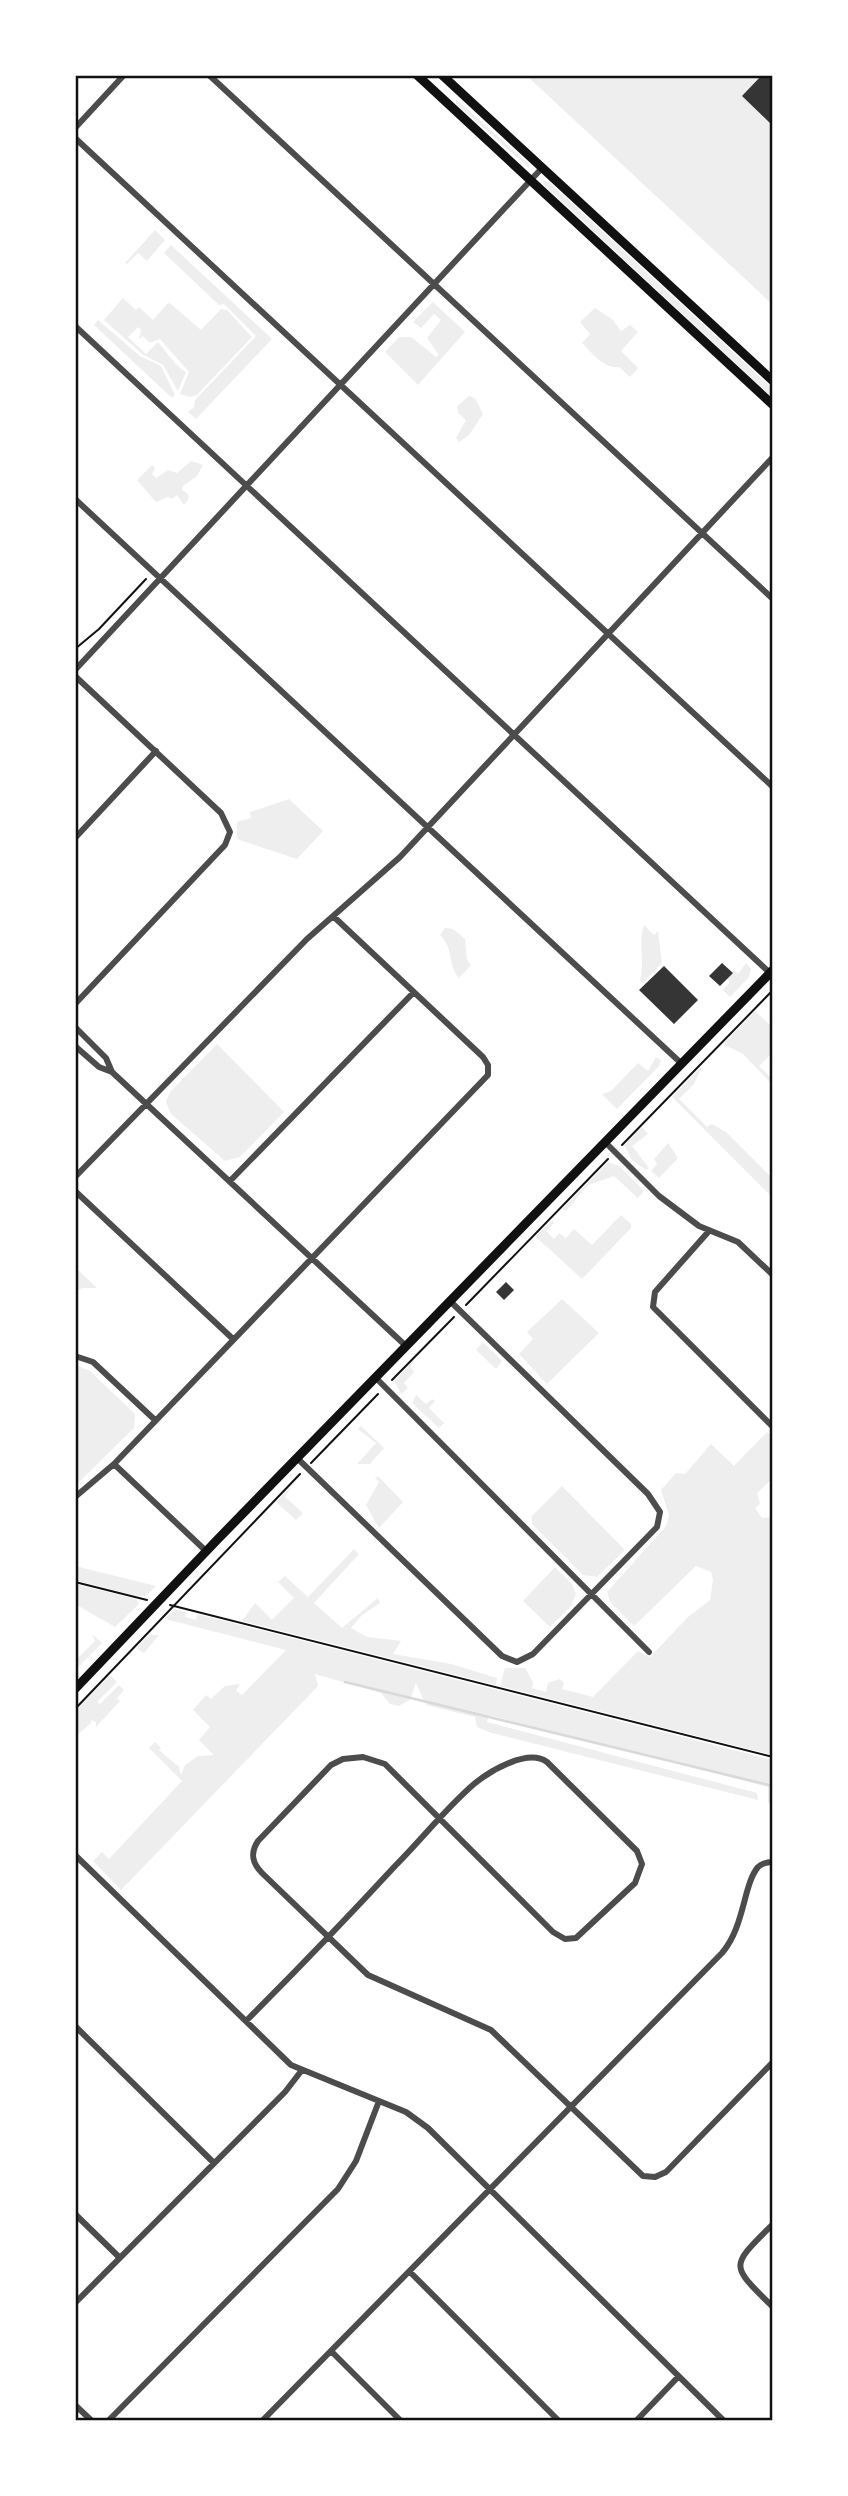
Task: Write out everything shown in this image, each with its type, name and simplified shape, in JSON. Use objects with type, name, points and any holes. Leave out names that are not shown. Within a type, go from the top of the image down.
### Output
[{"type":"main road","points":[[417,75],[773,405]]},
{"type":"main road","points":[[442,75],[773,382]]},
{"type":"main road","points":[[75,1689],[206,1551],[772,971]]},
{"type":"street","points":[[75,128],[124,75]]},
{"type":"street","points":[[209,75],[773,599]]},
{"type":"street","points":[[443,99],[454,87]]},
{"type":"street","points":[[75,138],[773,787]]},
{"type":"street","points":[[75,670],[159,576],[542,168]]},
{"type":"street","points":[[75,326],[772,971]]},
{"type":"street","points":[[75,1177],[307,939],[378,878],[428,827],[773,457]]},
{"type":"street","points":[[75,499],[682,1064]]},
{"type":"street","points":[[75,676],[229,823],[229,836],[225,845],[75,1003]]},
{"type":"street","points":[[75,838],[156,751]]},
{"type":"street","points":[[75,1497],[114,1464],[476,1090],[489,1070],[483,1057],[334,916]]},
{"type":"street","points":[[230,1181],[413,993]]},
{"type":"street","points":[[75,1027],[107,1058],[112,1072]]},
{"type":"street","points":[[75,1046],[99,1067],[112,1072],[406,1346]]},
{"type":"street","points":[[605,1142],[659,1196],[709,1231],[738,1242],[773,1275]]},
{"type":"street","points":[[75,1191],[233,1339]]},
{"type":"street","points":[[709,1231],[655,1292],[653,1307],[773,1427]]},
{"type":"street","points":[[297,1458],[508,1660],[517,1662],[531,1656],[592,1594],[657,1527],[661,1517],[658,1506],[450,1301]]},
{"type":"street","points":[[75,1356],[93,1362],[155,1420]]},
{"type":"street","points":[[376,1378],[649,1652]]},
{"type":"street","points":[[114,1464],[206,1551]]},
{"type":"street","points":[[247,2020],[328,1938],[441,1818],[484,1777],[519,1760],[537,1758],[547,1762],[637,1851],[642,1871],[635,1883],[583,1935],[565,1939],[553,1932],[441,1818],[385,1764],[368,1757],[349,1757],[331,1765],[258,1841],[253,1855],[258,1870],[328,1938],[368,1975],[491,2030],[634,2171],[647,2177],[666,2172],[773,2062]]},
{"type":"street","points":[[75,1855],[291,2065],[406,2112],[428,2128],[724,2421]]},
{"type":"street","points":[[262,2421],[726,1949],[740,1925],[755,1871],[763,1863],[773,1862]]},
{"type":"street","points":[[75,2026],[214,2163]]},
{"type":"street","points":[[75,2303],[285,2092],[302,2070]]},
{"type":"street","points":[[108,2421],[338,2189],[356,2161],[379,2101]]},
{"type":"street","points":[[75,2214],[120,2258]]},
{"type":"street","points":[[773,2224],[745,2252],[739,2265],[743,2279],[773,2307]]},
{"type":"street","points":[[410,2272],[559,2421]]},
{"type":"street","points":[[331,2351],[401,2421]]},
{"type":"street","points":[[636,2421],[678,2376]]},
{"type":"street","points":[[75,2404],[92,2421]]},
{"type":"path","points":[[75,649],[99,629],[148,577]]},
{"type":"path","points":[[625,1142],[773,990]]},
{"type":"path","points":[[471,1300],[604,1163]]},
{"type":"path","points":[[395,1377],[450,1321]]},
{"type":"path","points":[[318,1456],[374,1398]]},
{"type":"path","points":[[75,1709],[297,1478]]},
{"type":"path","points":[[75,1582],[144,1600]]},
{"type":"path","points":[[174,1606],[773,1758]]},
{"type":"shaded area","points":[[526,75],[773,75],[773,305]]},
{"type":"shaded area","points":[[456,99],[529,164],[529,168],[456,104]]},
{"type":"shaded area","points":[[543,181],[548,181],[773,389],[773,398],[544,185]]},
{"type":"shaded area","points":[[155,230],[165,240],[147,261],[138,253],[125,263]]},
{"type":"shaded area","points":[[171,245],[272,339],[196,419],[188,412],[194,407],[195,400],[256,336],[224,304],[219,305],[164,253]]},
{"type":"shaded area","points":[[123,298],[136,310],[139,307],[153,320],[168,303],[171,304],[201,330],[221,309],[227,310],[252,337],[197,395],[190,397],[180,394],[189,372],[160,339],[150,343],[143,336],[139,339],[141,330],[138,327],[128,337],[146,354],[158,342],[186,372],[178,391],[163,365],[142,354],[104,320]]},
{"type":"shaded area","points":[[433,302],[465,332],[418,385],[385,352],[399,337],[411,337],[436,357],[439,355],[427,338],[441,320],[434,314],[421,328],[413,322]]},
{"type":"shaded area","points":[[595,308],[613,320],[621,331],[630,325],[638,332],[621,351],[638,368],[630,377],[619,367],[603,363],[582,343],[590,334],[580,322]]},
{"type":"shaded area","points":[[98,320],[140,356],[161,366],[175,395],[172,398],[94,325]]},
{"type":"shaded area","points":[[469,396],[475,398],[483,414],[469,435],[459,442],[456,438],[466,420],[458,413],[457,406]]},
{"type":"shaded area","points":[[191,461],[203,465],[197,476],[183,486],[182,490],[189,498],[184,505],[177,495],[172,499],[168,497],[156,502],[137,480],[152,465],[155,468],[152,474],[156,478],[168,470],[177,473]]},
{"type":"shaded area","points":[[289,799],[323,831],[297,859],[237,839],[237,822],[251,818],[250,812]]},
{"type":"shaded area","points":[[644,925],[654,935],[658,931],[662,963],[643,983],[640,980]]},
{"type":"shaded area","points":[[445,928],[453,929],[465,939],[467,960],[471,965],[459,978],[453,968],[448,946],[440,935]]},
{"type":"shaded area","points":[[746,963],[751,969],[749,977],[730,997],[723,990],[730,982],[727,979],[734,970],[738,974]]},
{"type":"shaded area","points":[[755,1011],[773,1028],[773,1052],[759,1066],[773,1080],[773,1085],[743,1054],[723,1044]]},
{"type":"shaded area","points":[[217,1044],[284,1112],[240,1157],[225,1161],[171,1114],[166,1102],[170,1092]]},
{"type":"shaded area","points":[[656,1057],[661,1060],[659,1066],[617,1109],[602,1094],[611,1091],[638,1063],[648,1071]]},
{"type":"shaded area","points":[[702,1066],[694,1084],[679,1099],[707,1127],[712,1124],[726,1132],[773,1179],[773,1198],[672,1097]]},
{"type":"shaded area","points":[[642,1127],[648,1134],[632,1146],[649,1168],[646,1170],[632,1160],[624,1145]]},
{"type":"shaded area","points":[[668,1143],[678,1158],[659,1178],[651,1171],[657,1164],[654,1159]]},
{"type":"shaded area","points":[[608,1162],[619,1166],[644,1191],[638,1198],[614,1176],[588,1185],[566,1211],[562,1209]]},
{"type":"shaded area","points":[[621,1215],[631,1224],[631,1228],[582,1279],[535,1236],[552,1220],[554,1223],[546,1231],[554,1239],[559,1233],[566,1238],[574,1229],[592,1245]]},
{"type":"shaded area","points":[[75,1267],[97,1288],[82,1288],[75,1292]]},
{"type":"shaded area","points":[[562,1299],[599,1333],[547,1384],[519,1354],[533,1339],[527,1332]]},
{"type":"shaded area","points":[[483,1342],[502,1361],[496,1369],[476,1350]]},
{"type":"shaded area","points":[[414,1360],[411,1368],[414,1372],[404,1383],[408,1388],[401,1394],[394,1381]]},
{"type":"shaded area","points":[[75,1365],[90,1371],[135,1414],[134,1428],[75,1486]]},
{"type":"shaded area","points":[[416,1395],[426,1404],[432,1399],[435,1401],[429,1408],[444,1423],[439,1428],[412,1403]]},
{"type":"shaded area","points":[[361,1426],[384,1448],[370,1464],[357,1464],[376,1443],[358,1429]]},
{"type":"shaded area","points":[[767,1432],[773,1437],[773,1478],[757,1493],[760,1504],[755,1508],[762,1518],[773,1517],[773,1755],[500,1686],[505,1668],[525,1668],[533,1682],[532,1688],[546,1692],[548,1683],[560,1679],[564,1683],[562,1689],[593,1697],[638,1651],[650,1657],[688,1617],[710,1600],[713,1580],[711,1572],[696,1566],[634,1626],[610,1602],[607,1592],[666,1526],[669,1515],[661,1490],[676,1473],[685,1474],[711,1444],[734,1466]]},
{"type":"shaded area","points":[[378,1476],[403,1502],[379,1528],[366,1505],[379,1482],[375,1478]]},
{"type":"shaded area","points":[[294,1483],[285,1497],[303,1513],[296,1520],[276,1502]]},
{"type":"shaded area","points":[[562,1486],[625,1550],[597,1577],[583,1575],[532,1524],[532,1516]]},
{"type":"shaded area","points":[[354,1549],[359,1554],[314,1603],[342,1628],[378,1598],[380,1603],[362,1615],[351,1628],[367,1637],[401,1641],[393,1654],[451,1664],[497,1678],[496,1685],[242,1621],[255,1603],[272,1620],[294,1598],[278,1582],[285,1576],[308,1597]]},
{"type":"shaded area","points":[[75,1566],[156,1586],[146,1596],[138,1596],[75,1580]]},
{"type":"shaded area","points":[[555,1567],[572,1584],[576,1594],[571,1606],[550,1627],[523,1601]]},
{"type":"shaded area","points":[[75,1584],[136,1599],[139,1604],[115,1627],[75,1604]]},
{"type":"shaded area","points":[[174,1609],[186,1612],[185,1617],[196,1620],[197,1614],[773,1760],[773,1804],[768,1803],[768,1787],[489,1715],[487,1722],[757,1793],[758,1800],[492,1733],[477,1727],[475,1717],[426,1705],[416,1683],[410,1700],[399,1706],[390,1704],[381,1693],[315,1674],[318,1686],[121,1890],[93,1861],[102,1852],[109,1859],[182,1781],[149,1748],[155,1742],[161,1748],[159,1750],[179,1767],[181,1775],[185,1765],[198,1756],[214,1755],[199,1740],[210,1727],[193,1710],[206,1695],[211,1699],[225,1686],[240,1684],[236,1691],[242,1695],[286,1650],[165,1619]]},
{"type":"shaded area","points":[[92,1634],[102,1643],[75,1670],[75,1661],[95,1641]]},
{"type":"shaded area","points":[[149,1635],[159,1635],[144,1653],[136,1648]]},
{"type":"shaded area","points":[[110,1675],[117,1682],[97,1702],[100,1704],[119,1685],[124,1690],[117,1698],[120,1701],[96,1727],[96,1722],[91,1720],[76,1736],[78,1739],[75,1742],[75,1711]]},
{"type":"building","points":[[762,75],[773,75],[773,126],[742,96]]},
{"type":"building","points":[[722,963],[733,973],[720,986],[709,976]]},
{"type":"building","points":[[664,966],[698,1000],[674,1024],[639,990]]},
{"type":"building","points":[[506,1282],[514,1290],[504,1300],[496,1292]]},
{"type":"waterway","points":[[345,1682],[773,1786]]}]
